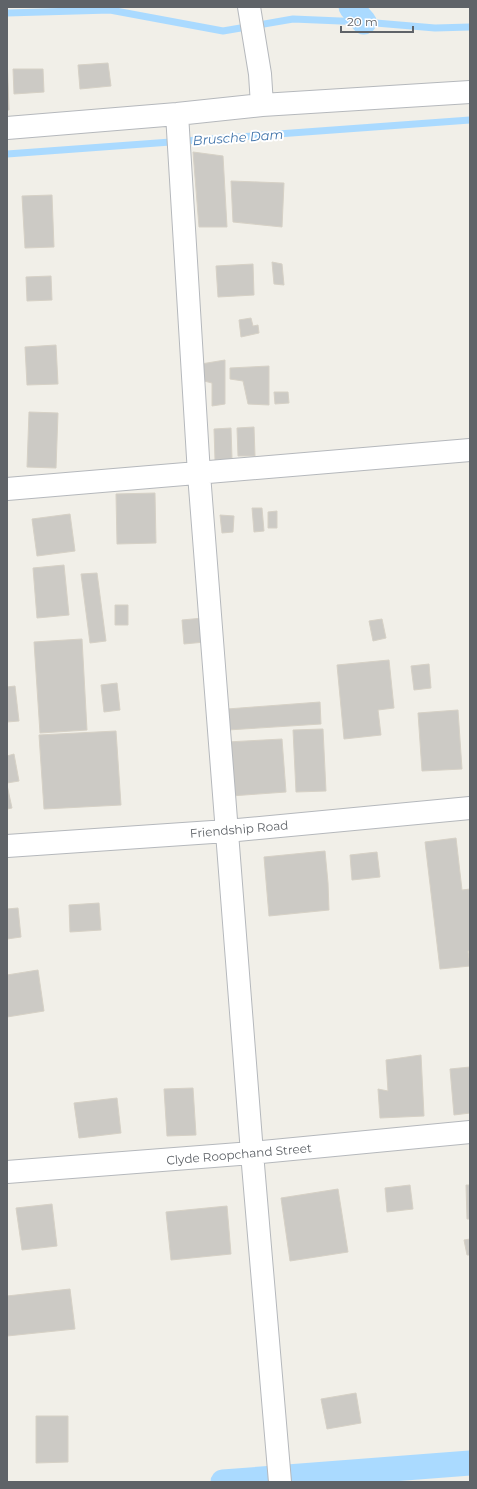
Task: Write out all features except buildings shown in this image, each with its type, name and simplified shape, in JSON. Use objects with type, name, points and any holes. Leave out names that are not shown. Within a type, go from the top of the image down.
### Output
[{"type":"street","points":[[249,7],[260,74],[262,105]]},
{"type":"street","points":[[7,128],[177,114],[262,105],[470,92]]},
{"type":"street","points":[[177,114],[199,474],[252,1153],[280,1482]]},
{"type":"street","points":[[7,489],[470,450]]},
{"type":"street","name":"Friendship Road","points":[[7,846],[227,831],[470,808]]},
{"type":"street","name":"Clyde Roopchand Street","points":[[7,1172],[252,1153],[470,1132]]},
{"type":"waterway","points":[[351,7],[364,22]]},
{"type":"waterway","points":[[7,13],[110,10],[223,31],[293,19],[364,22],[435,28],[470,27]]},
{"type":"waterway","name":"Brusche Dam","points":[[7,154],[470,120]]},
{"type":"waterway","points":[[223,1482],[470,1463]]}]
